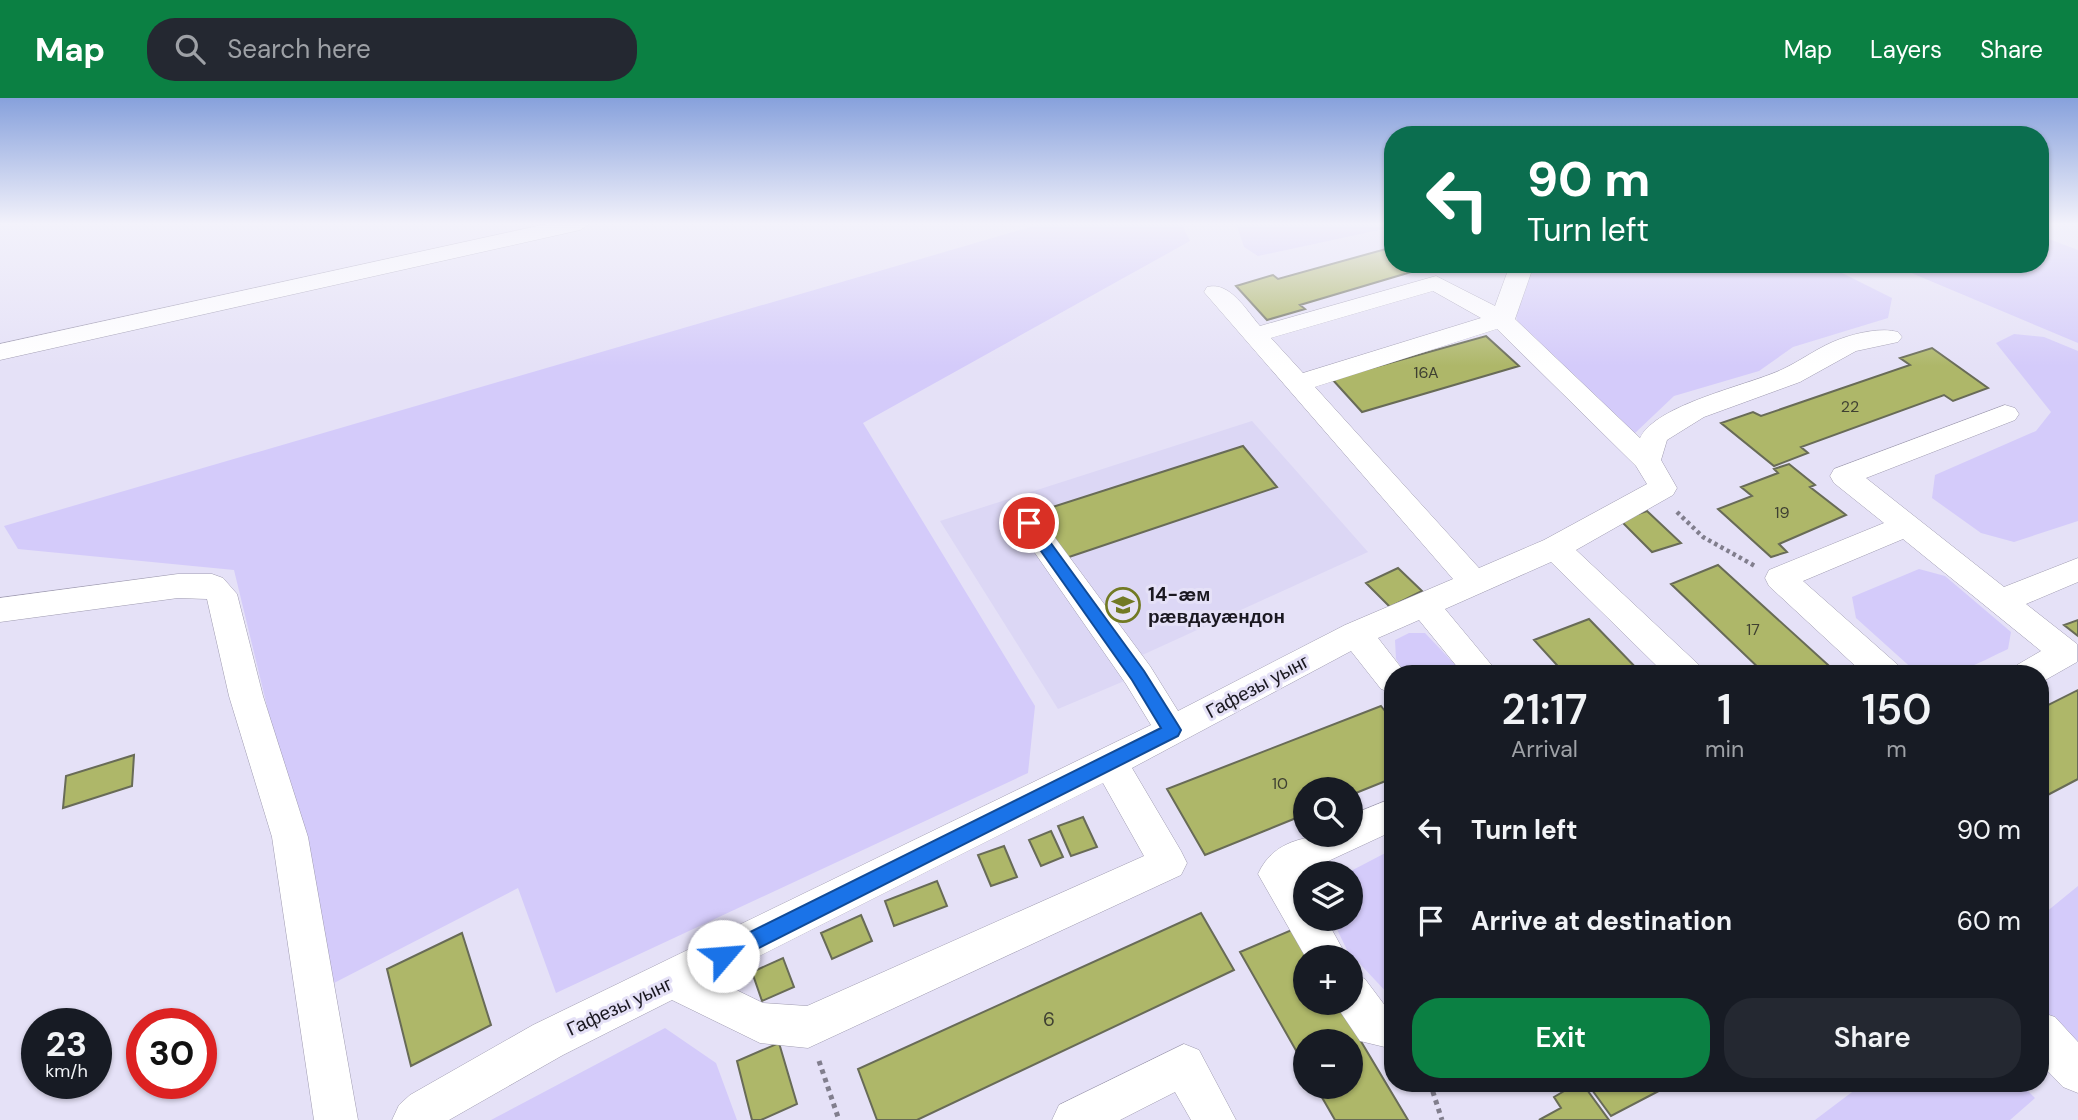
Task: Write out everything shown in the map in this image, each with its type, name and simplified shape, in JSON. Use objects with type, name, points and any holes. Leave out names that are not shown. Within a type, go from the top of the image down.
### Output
[{"type":"street","points":[[0,352],[366,271]]},
{"type":"street","points":[[1502,320],[1519,273]]},
{"type":"street","points":[[1255,335],[1436,283],[1502,320],[1647,460],[1663,488],[1644,498]]},
{"type":"street","points":[[1216,292],[1473,581]]},
{"type":"street","points":[[1298,383],[1502,320]]},
{"type":"street","points":[[1647,460],[1656,435],[1694,411],[1791,376],[1848,345],[1889,337]]},
{"type":"street","points":[[2005,414],[1844,476],[2066,653],[2045,665]]},
{"type":"street","name":"Гафезы уынг","points":[[414,1120],[425,1110],[548,1040],[675,980],[1110,763],[1356,634],[1473,581],[1555,548],[1644,498]]},
{"type":"street","points":[[1029,523],[1138,675],[1172,730]]},
{"type":"street","points":[[1876,665],[1780,578],[1906,526]]},
{"type":"street","points":[[1555,548],[1678,665]]},
{"type":"street","points":[[2001,601],[2078,569]]},
{"type":"street","points":[[0,610],[178,586],[212,586],[221,594],[246,696],[290,837],[335,1120]]},
{"type":"street","points":[[1423,604],[1475,665]]},
{"type":"street","points":[[1356,634],[1384,669]]},
{"type":"street","points":[[675,980],[760,1023],[808,1027],[1168,863],[1110,763]]},
{"type":"street","points":[[1363,827],[1384,818]]},
{"type":"street","points":[[1319,847],[1296,858],[1277,874],[1320,945]]},
{"type":"street","points":[[1363,1009],[1376,1026],[1384,1027]]},
{"type":"street","points":[[2049,1041],[2078,1072]]},
{"type":"street","points":[[1074,1120],[1184,1065],[1214,1120]]},
{"type":"path","points":[[1644,498],[1677,511],[1689,526],[1715,546],[1780,578]]},
{"type":"path","points":[[808,1027],[839,1120]]},
{"type":"path","points":[[1433,1092],[1442,1120]]},
{"type":"shaded area","points":[[880,271],[1137,271],[863,423],[1035,706],[1028,773],[556,993],[518,888],[334,983],[234,570],[18,549],[4,526]]},
{"type":"shaded area","points":[[2078,271],[2078,343],[1911,273]]},
{"type":"shaded area","points":[[1512,273],[1842,273],[1892,298],[1888,318],[1793,347],[1759,371],[1674,396],[1634,434],[1519,341]]},
{"type":"shaded area","points":[[2014,334],[2044,337],[2078,351],[2078,521],[2014,542],[1981,533],[1932,498],[1935,475],[2036,431],[2051,412],[1996,343]]},
{"type":"shaded area","name":"14-æм рӕвдауӕндон","points":[[1252,421],[1368,552],[1138,657],[1148,671],[1058,709],[940,521]]},
{"type":"shaded area","points":[[1919,569],[1945,576],[2011,632],[2008,649],[1975,665],[1908,665],[1856,618],[1852,597]]},
{"type":"shaded area","points":[[1409,633],[1425,633],[1455,665],[1400,665],[1396,659],[1395,640]]},
{"type":"shaded area","points":[[1384,854],[1384,990],[1363,967],[1363,945],[1345,945],[1338,931],[1363,931],[1363,865]]},
{"type":"shaded area","points":[[2078,886],[2078,1062],[2049,1042],[2049,910]]},
{"type":"shaded area","points":[[665,1028],[716,1063],[737,1120],[491,1120]]},
{"type":"shaded area","points":[[1852,1092],[2029,1092],[2035,1098],[2010,1120],[1815,1120]]},
{"type":"building","points":[[1308,271],[1408,273],[1300,305],[1305,309],[1267,320],[1236,286],[1273,275],[1278,279]]},
{"type":"building","points":[[1486,336],[1519,366],[1362,412],[1332,379]]},
{"type":"building","points":[[1932,348],[1988,388],[1953,401],[1944,395],[1801,447],[1808,453],[1774,466],[1721,423],[1753,412],[1761,416],[1910,365],[1900,358]]},
{"type":"building","points":[[1243,446],[1277,487],[1066,558],[1037,512]]},
{"type":"building","points":[[1789,464],[1815,485],[1810,487],[1846,515],[1779,544],[1787,552],[1771,557],[1718,509],[1752,496],[1741,487],[1778,473],[1774,469]]},
{"type":"building","points":[[1647,511],[1681,543],[1652,552],[1620,520]]},
{"type":"building","points":[[1718,565],[1828,665],[1756,665],[1671,584]]},
{"type":"building","points":[[1398,568],[1422,591],[1390,607],[1366,583]]},
{"type":"building","points":[[1589,619],[1633,665],[1557,665],[1534,640]]},
{"type":"building","points":[[2078,620],[2078,636],[2064,625]]},
{"type":"building","points":[[2078,690],[2078,779],[2049,794],[2049,704]]},
{"type":"building","points":[[1381,706],[1384,710],[1384,782],[1363,790],[1363,777],[1293,777],[1293,819],[1205,855],[1167,789]]},
{"type":"building","points":[[134,755],[132,786],[63,808],[66,776]]},
{"type":"building","points":[[1083,817],[1097,847],[1071,856],[1058,826]]},
{"type":"building","points":[[1051,831],[1063,857],[1041,866],[1029,840]]},
{"type":"building","points":[[1004,846],[1017,877],[991,886],[978,855]]},
{"type":"building","points":[[937,881],[947,906],[894,926],[885,901]]},
{"type":"building","points":[[1201,913],[1234,970],[917,1120],[877,1120],[858,1069]]},
{"type":"building","points":[[861,915],[872,941],[832,959],[821,933]]},
{"type":"building","points":[[1293,929],[1303,945],[1293,945],[1293,1015],[1345,1015],[1354,1029],[1293,1029],[1293,1045],[1240,952]]},
{"type":"building","points":[[462,933],[491,1025],[411,1066],[387,969]]},
{"type":"building","points":[[783,958],[794,987],[762,1001],[752,972]]},
{"type":"building","points":[[779,1043],[797,1104],[761,1120],[752,1120],[737,1061]]},
{"type":"building","points":[[1363,1045],[1384,1080],[1384,1092],[1391,1092],[1408,1120],[1335,1120],[1323,1099],[1363,1099]]},
{"type":"building","points":[[1563,1092],[1589,1092],[1609,1120],[1539,1120],[1561,1108],[1554,1097]]},
{"type":"building","points":[[1594,1092],[1657,1092],[1611,1116]]},
{"type":"place","name":"14-æм рӕвдауӕндон","points":[[1123,605]]},
{"type":"route","points":[[723,956],[1172,730],[1138,675],[1029,523]]}]
